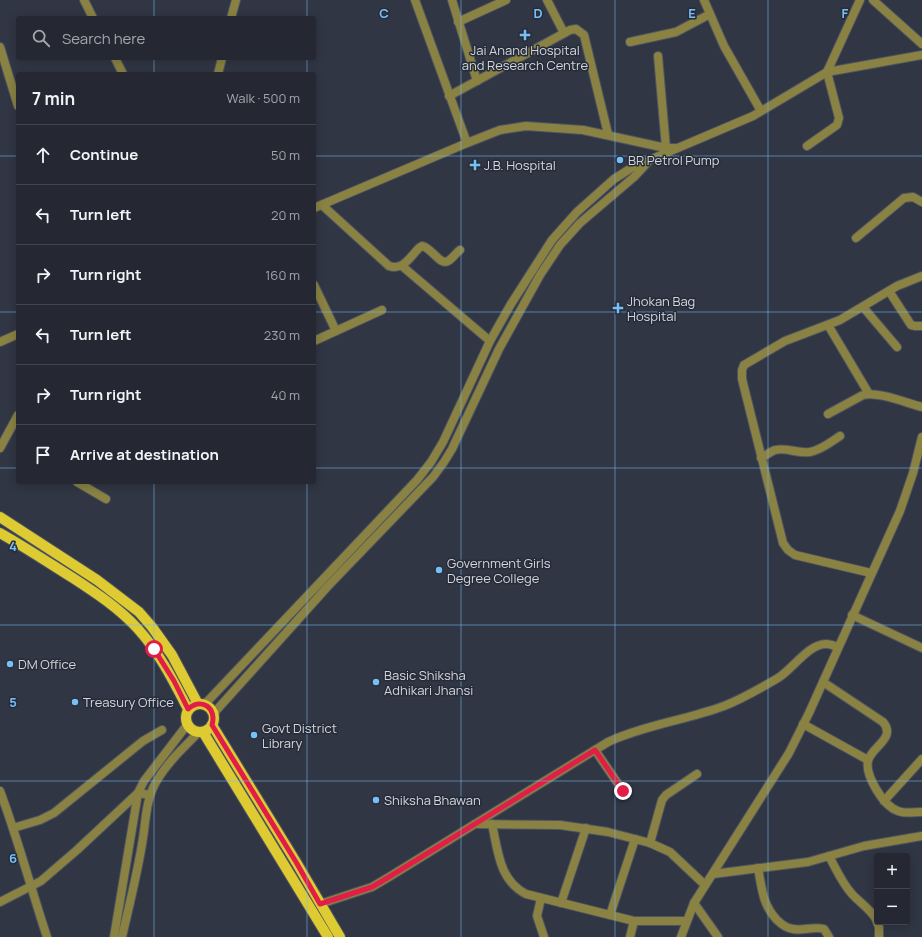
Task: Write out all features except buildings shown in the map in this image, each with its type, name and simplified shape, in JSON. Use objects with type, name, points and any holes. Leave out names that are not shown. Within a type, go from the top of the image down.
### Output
[{"type":"main road","points":[[0,517],[97,580],[138,612],[152,627],[172,655],[201,704],[210,708],[213,714],[214,720],[209,730],[200,733]]},
{"type":"main road","points":[[0,533],[91,590],[119,610],[139,629],[154,649],[174,681],[188,709]]},
{"type":"main road","points":[[201,704],[192,706],[188,709],[185,720],[187,725],[190,729],[200,733],[328,937]]},
{"type":"main road","points":[[212,725],[340,937]]},
{"type":"street","points":[[84,0],[92,16]]},
{"type":"street","points":[[232,16],[236,0]]},
{"type":"street","points":[[415,0],[467,143]]},
{"type":"street","points":[[452,0],[476,81]]},
{"type":"street","points":[[458,22],[506,0]]},
{"type":"street","points":[[547,0],[564,33]]},
{"type":"street","points":[[704,0],[724,46],[761,111]]},
{"type":"street","points":[[807,146],[838,125],[839,118],[828,72],[860,0]]},
{"type":"street","points":[[873,0],[922,44]]},
{"type":"street","points":[[630,42],[676,32],[710,14]]},
{"type":"street","points":[[449,96],[564,33],[576,29],[584,35],[608,134]]},
{"type":"street","points":[[0,48],[16,100]]},
{"type":"street","points":[[201,704],[417,480],[431,462],[443,442],[490,341],[511,304],[548,246],[577,212],[624,172],[761,111],[828,72],[922,55]]},
{"type":"street","points":[[658,56],[666,148]]},
{"type":"street","points":[[116,60],[122,72]]},
{"type":"street","points":[[218,72],[222,60]]},
{"type":"street","points":[[460,250],[445,262],[441,261],[429,249],[422,246],[418,248],[402,266],[398,268],[389,266],[318,206],[500,130],[526,126],[583,130],[608,134],[666,148],[678,149]]},
{"type":"street","points":[[213,714],[329,585],[433,477],[452,449],[499,349],[540,275],[560,245],[580,223],[634,177],[649,161]]},
{"type":"street","points":[[856,238],[904,198],[913,197],[922,202]]},
{"type":"street","points":[[402,266],[490,341]]},
{"type":"street","points":[[871,573],[795,555],[788,550],[783,543],[742,379],[742,370],[744,365],[751,360],[785,341],[850,315],[907,281],[922,276]]},
{"type":"street","points":[[316,289],[336,331]]},
{"type":"street","points":[[889,291],[911,325],[922,326]]},
{"type":"street","points":[[863,307],[897,347]]},
{"type":"street","points":[[316,340],[382,310]]},
{"type":"street","points":[[828,325],[869,394]]},
{"type":"street","points":[[0,342],[16,335]]},
{"type":"street","points":[[828,414],[863,395],[869,394],[922,407]]},
{"type":"street","points":[[0,448],[16,419]]},
{"type":"street","points":[[761,458],[778,449],[804,453],[811,452],[840,436]]},
{"type":"street","points":[[681,937],[694,903],[789,753],[803,724],[900,511],[913,473],[922,437]]},
{"type":"street","points":[[80,484],[106,499]]},
{"type":"street","points":[[852,615],[922,648]]},
{"type":"street","points":[[320,904],[372,887],[608,742],[634,731],[712,710],[734,701],[778,678],[788,671],[811,648],[827,644],[838,647]]},
{"type":"street","points":[[823,682],[882,722],[886,727],[888,732],[886,736],[868,760],[868,770],[878,792],[884,801],[896,811],[922,812]]},
{"type":"street","points":[[803,724],[868,760]]},
{"type":"street","points":[[114,937],[138,793],[144,781],[187,725]]},
{"type":"street","points":[[13,828],[40,820],[54,813],[143,741],[162,730]]},
{"type":"street","points":[[122,937],[144,834],[146,809],[150,795],[156,782],[166,768],[200,733]]},
{"type":"street","points":[[595,750],[623,791]]},
{"type":"street","points":[[884,801],[922,759]]},
{"type":"street","points":[[650,843],[662,800],[666,795],[697,774]]},
{"type":"street","points":[[0,791],[48,937]]},
{"type":"street","points":[[138,793],[150,795]]},
{"type":"street","points":[[0,902],[40,881],[77,850],[138,793]]},
{"type":"street","points":[[474,824],[560,825],[586,828],[635,839],[657,845],[670,852],[705,885]]},
{"type":"street","points":[[492,824],[504,872],[516,889],[526,894],[634,921],[686,921]]},
{"type":"street","points":[[561,903],[586,828]]},
{"type":"street","points":[[713,874],[808,862],[864,846],[922,836]]},
{"type":"street","points":[[610,915],[635,839]]},
{"type":"street","points":[[829,856],[850,892],[874,916]]},
{"type":"street","points":[[758,868],[764,901],[770,912],[781,924],[794,930],[824,929],[830,937]]},
{"type":"street","points":[[541,898],[538,916],[544,937]]},
{"type":"street","points":[[694,903],[718,937]]},
{"type":"street","points":[[630,937],[634,921]]},
{"type":"street","points":[[878,925],[879,937]]},
{"type":"place","name":"Jai Anand Hospital and Research Centre","points":[[525,35]]},
{"type":"place","name":"BR Petrol Pump","points":[[620,160]]},
{"type":"place","name":"J.B. Hospital","points":[[475,165]]},
{"type":"place","name":"Jhokan Bag Hospital","points":[[618,308]]},
{"type":"place","name":"Government Girls Degree College","points":[[439,570]]},
{"type":"place","name":"DM Office","points":[[10,664]]},
{"type":"place","name":"Basic Shiksha Adhikari Jhansi","points":[[376,682]]},
{"type":"place","name":"Treasury Office","points":[[75,702]]},
{"type":"place","name":"Govt District Library","points":[[254,735]]},
{"type":"place","name":"Shiksha Bhawan","points":[[376,800]]},
{"type":"route","points":[[154,649],[174,681],[188,709],[198,704],[210,708],[214,720],[212,725],[320,904],[372,887],[595,750],[623,791]]}]
